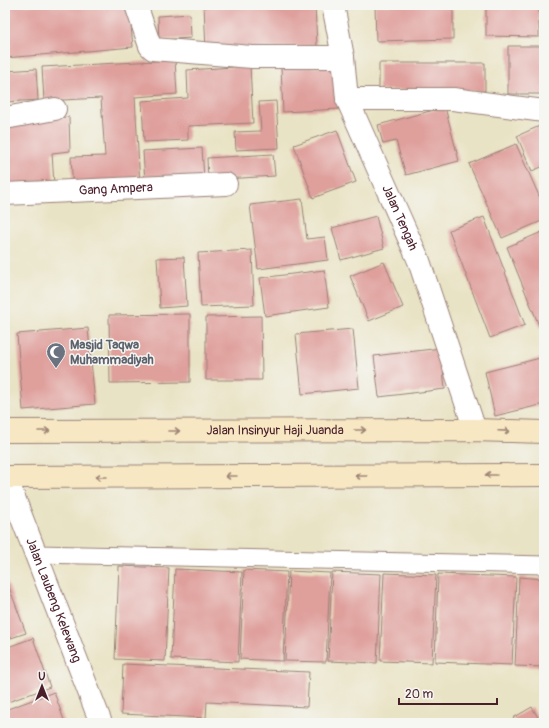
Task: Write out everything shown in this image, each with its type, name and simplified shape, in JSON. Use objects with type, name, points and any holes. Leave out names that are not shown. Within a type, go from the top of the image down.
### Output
[{"type":"main road","name":"Jalan Insinyur Haji Juanda","points":[[5,431],[475,430],[544,432]]},
{"type":"main road","points":[[6,477],[544,475]]},
{"type":"street","points":[[136,5],[150,46],[153,49],[252,57],[343,58]]},
{"type":"street","name":"Jalan Tengah","points":[[333,5],[343,58],[347,99],[419,261],[475,430]]},
{"type":"street","points":[[347,99],[452,99],[544,111]]},
{"type":"street","points":[[5,118],[55,109]]},
{"type":"street","name":"Gang Ampera","points":[[5,194],[226,184]]},
{"type":"street","name":"Jalan Laubeng Kelewang","points":[[6,477],[101,723]]},
{"type":"lane","points":[[36,554],[544,565]]},
{"type":"building","points":[[5,5],[129,5],[133,47],[5,58]]},
{"type":"building","points":[[204,5],[315,5],[317,46],[206,51]]},
{"type":"building","points":[[375,5],[453,5],[453,39],[376,41]]},
{"type":"building","points":[[486,5],[539,5],[539,37],[486,36]]},
{"type":"building","points":[[190,14],[191,38],[159,40],[158,16]]},
{"type":"building","points":[[508,46],[544,46],[544,94],[508,94]]},
{"type":"building","points":[[175,60],[177,94],[135,97],[140,186],[73,190],[71,157],[105,156],[101,98],[44,101],[42,67]]},
{"type":"building","points":[[379,63],[485,63],[485,91],[379,90]]},
{"type":"building","points":[[250,66],[253,123],[188,126],[188,140],[144,142],[142,101],[188,98],[187,70]]},
{"type":"building","points":[[338,66],[340,109],[283,112],[281,68]]},
{"type":"building","points":[[36,69],[38,100],[5,102],[5,71]]},
{"type":"building","points":[[276,101],[279,148],[236,150],[235,132],[261,131],[259,102]]},
{"type":"building","points":[[445,107],[459,161],[406,175],[396,141],[383,144],[378,125]]},
{"type":"building","points":[[69,117],[70,151],[52,153],[54,185],[10,187],[6,120]]},
{"type":"building","points":[[544,124],[544,166],[532,171],[517,136]]},
{"type":"building","points":[[337,130],[356,182],[313,198],[294,145]]},
{"type":"building","points":[[516,144],[544,207],[544,220],[502,238],[469,164]]},
{"type":"building","points":[[202,148],[204,179],[145,182],[143,151]]},
{"type":"building","points":[[273,154],[275,176],[208,180],[207,158]]},
{"type":"building","points":[[302,199],[307,239],[325,237],[328,260],[258,269],[250,205]]},
{"type":"building","points":[[376,216],[384,248],[341,260],[332,228]]},
{"type":"building","points":[[484,217],[525,325],[490,338],[449,230]]},
{"type":"building","points":[[544,231],[544,326],[540,328],[507,247]]},
{"type":"building","points":[[252,250],[254,305],[201,307],[198,253]]},
{"type":"building","points":[[184,257],[187,306],[160,308],[157,258]]},
{"type":"building","points":[[384,262],[403,307],[369,321],[350,276]]},
{"type":"building","points":[[324,270],[329,307],[265,316],[260,278]]},
{"type":"building","points":[[190,314],[190,382],[110,383],[109,315]]},
{"type":"building","points":[[261,316],[262,380],[206,380],[206,317]]},
{"type":"building","name":"Masjid Taqwa Muhammadiyah","points":[[88,328],[95,404],[23,410],[17,334]]},
{"type":"building","points":[[353,329],[359,388],[302,394],[296,334]]},
{"type":"building","points":[[441,348],[445,389],[379,397],[374,356]]},
{"type":"building","points":[[544,357],[544,404],[495,416],[485,372]]},
{"type":"building","points":[[119,566],[169,568],[165,661],[115,659]]},
{"type":"building","points":[[175,569],[242,572],[238,662],[171,659]]},
{"type":"building","points":[[244,570],[287,572],[283,661],[240,659]]},
{"type":"building","points":[[289,571],[330,573],[326,662],[285,661]]},
{"type":"building","points":[[332,572],[381,574],[377,663],[328,661]]},
{"type":"building","points":[[384,573],[436,575],[432,663],[380,661]]},
{"type":"building","points":[[438,574],[516,577],[512,665],[435,662]]},
{"type":"building","points":[[5,576],[26,633],[5,640]]},
{"type":"building","points":[[519,577],[544,579],[544,667],[515,666]]},
{"type":"building","points":[[33,638],[50,687],[5,703],[5,648]]},
{"type":"building","points":[[123,664],[309,672],[307,707],[207,702],[206,718],[121,714]]},
{"type":"building","points":[[54,692],[65,723],[5,723],[5,710]]},
{"type":"building","points":[[532,707],[541,723],[516,723],[513,718]]},
{"type":"place","name":"Masjid Taqwa Muhammadiyah","points":[[56,369]]}]
